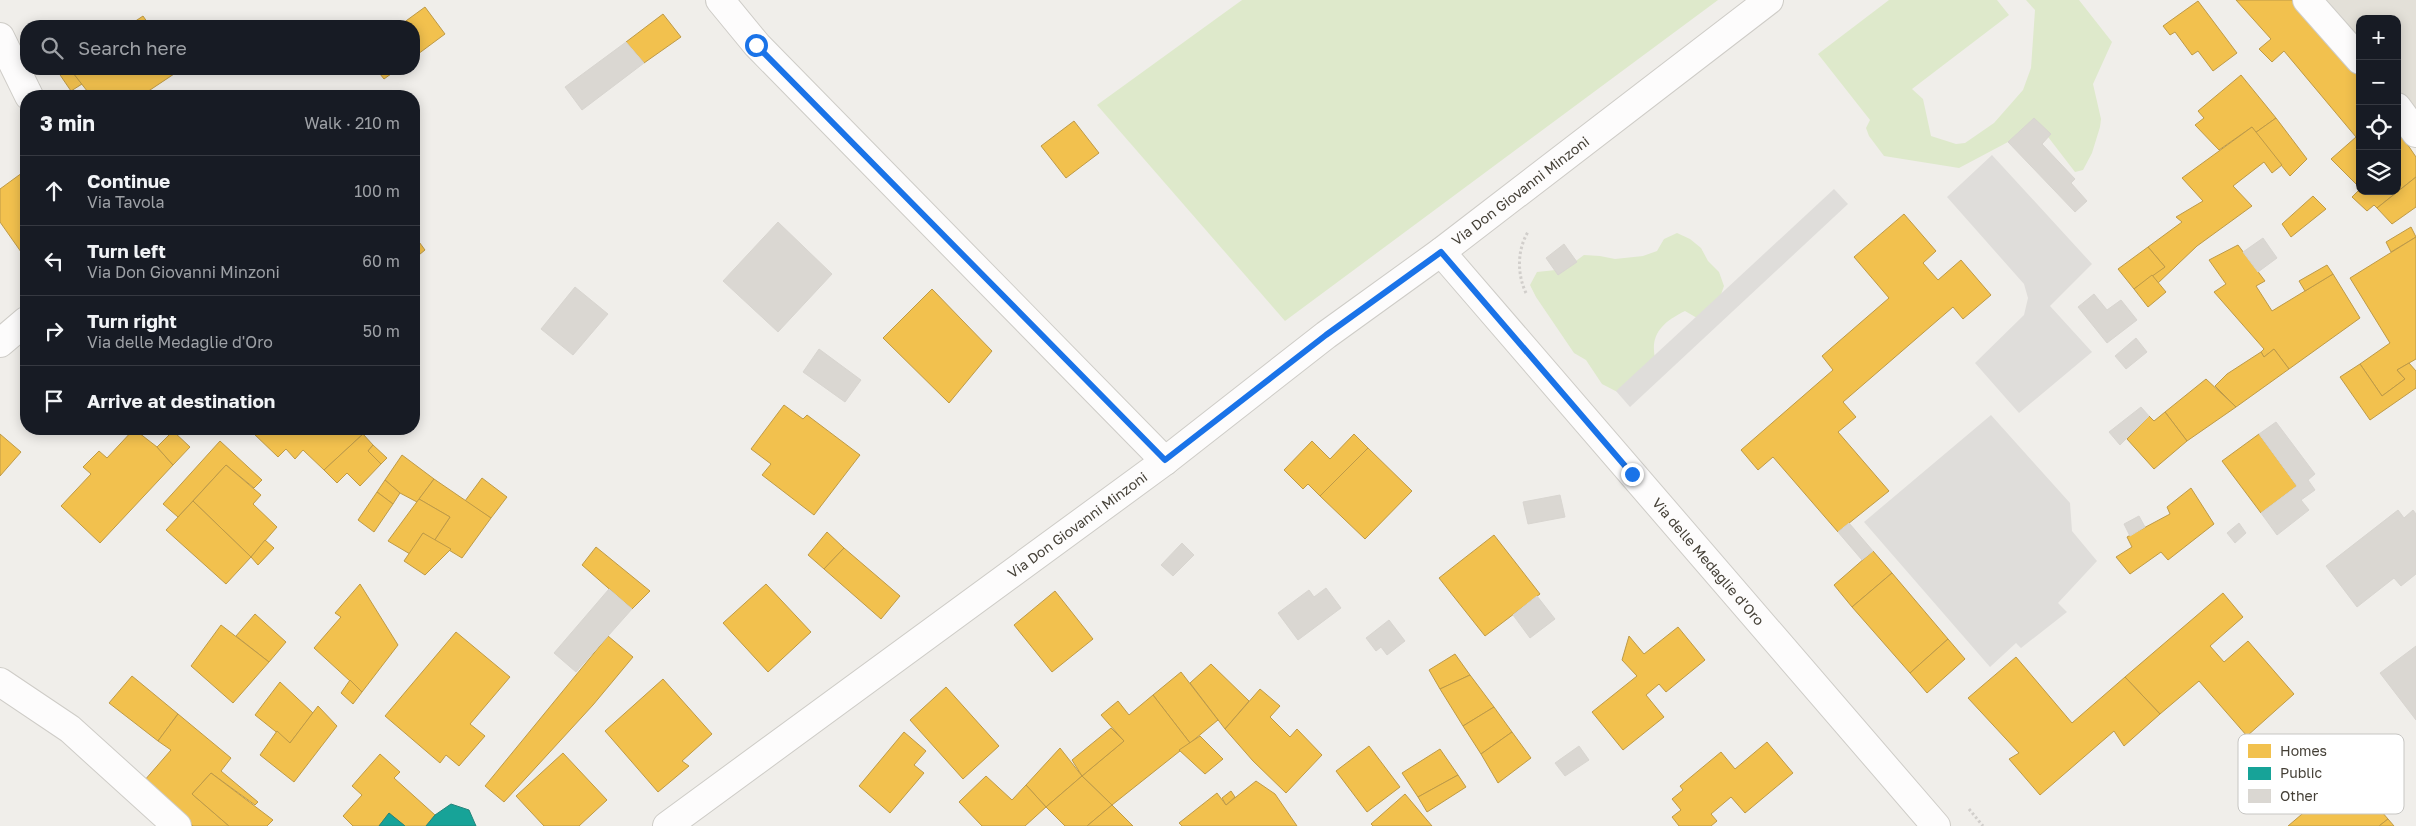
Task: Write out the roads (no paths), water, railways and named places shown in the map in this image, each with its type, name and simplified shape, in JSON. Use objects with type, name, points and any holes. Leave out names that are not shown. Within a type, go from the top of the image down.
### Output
[{"type":"street","points":[[720,0],[756,45],[1165,460]]},
{"type":"street","name":"Via Don Giovanni Minzoni","points":[[667,826],[1165,460],[1326,335],[1441,252],[1769,0]]},
{"type":"street","points":[[2307,0],[2356,55]]},
{"type":"street","points":[[0,36],[25,90]]},
{"type":"street","points":[[2401,112],[2416,133]]},
{"type":"street","name":"Via delle Medaglie d'Oro","points":[[1441,252],[1936,826]]},
{"type":"street","points":[[0,344],[20,326]]},
{"type":"street","points":[[0,682],[70,729],[177,826]]}]
